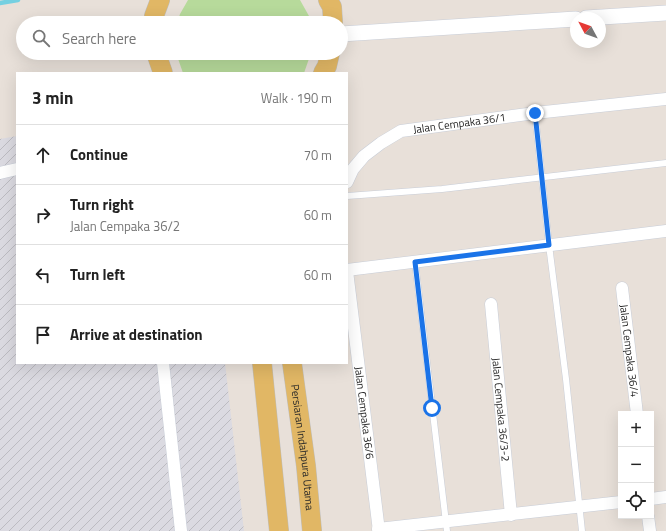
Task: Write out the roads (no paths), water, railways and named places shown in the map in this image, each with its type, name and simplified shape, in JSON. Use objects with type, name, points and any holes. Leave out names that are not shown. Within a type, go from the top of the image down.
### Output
[{"type":"main road","points":[[154,16],[160,0]]},
{"type":"main road","points":[[328,0],[332,8],[333,16]]},
{"type":"main road","points":[[158,60],[163,72]]},
{"type":"main road","points":[[324,72],[328,66],[329,60]]},
{"type":"main road","points":[[262,364],[280,531]]},
{"type":"main road","name":"Persiaran Indahpura Utama","points":[[292,364],[306,466],[312,531]]},
{"type":"street","points":[[606,17],[666,13]]},
{"type":"street","points":[[348,34],[570,19]]},
{"type":"street","name":"Jalan Cempaka 36/1","points":[[348,180],[353,169],[364,156],[381,142],[401,131],[535,113],[666,99]]},
{"type":"street","points":[[0,173],[16,169]]},
{"type":"street","points":[[348,270],[666,231]]},
{"type":"street","name":"Jalan Cempaka 36/6","points":[[348,278],[378,530]]},
{"type":"street","name":"Jalan Cempaka 36/4","points":[[622,288],[637,411]]},
{"type":"street","name":"Jalan Cempaka 36/3-2","points":[[491,304],[511,514]]},
{"type":"street","points":[[163,364],[181,531]]},
{"type":"street","points":[[654,499],[666,497]]},
{"type":"street","points":[[378,530],[446,526],[511,514],[618,502]]},
{"type":"street","points":[[648,519],[650,531]]},
{"type":"lane","points":[[535,113],[582,531]]},
{"type":"lane","points":[[348,196],[442,189],[666,163]]},
{"type":"lane","points":[[415,262],[446,526]]},
{"type":"waterway","points":[[0,3],[18,0]]}]
